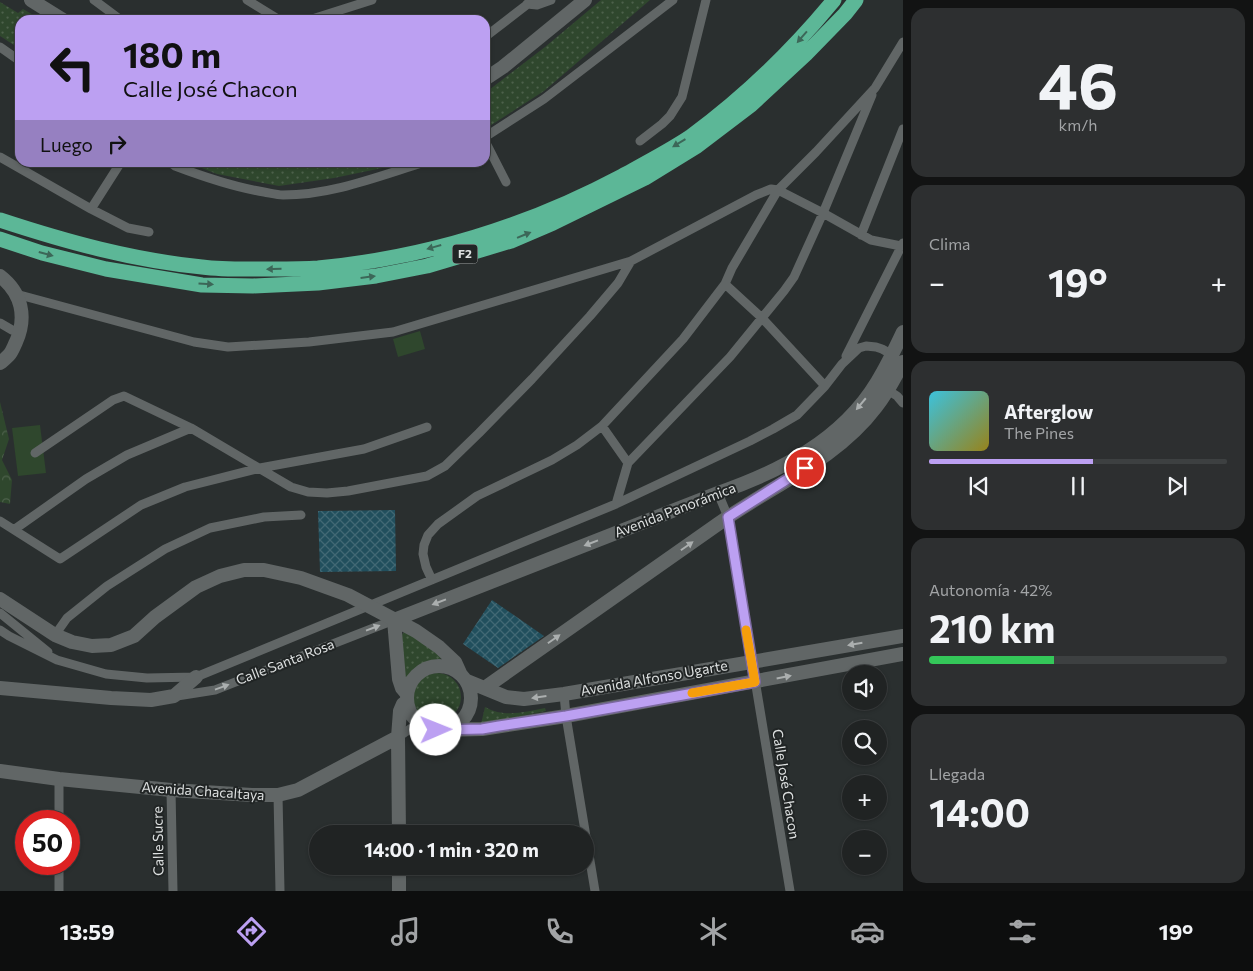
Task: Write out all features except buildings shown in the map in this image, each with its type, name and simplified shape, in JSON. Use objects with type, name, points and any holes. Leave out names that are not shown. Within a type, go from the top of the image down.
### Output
[{"type":"highway","name":"F2","points":[[0,220],[47,236],[110,253],[204,267],[252,269],[316,268],[372,261],[423,251],[507,226],[548,211],[593,191],[688,138],[742,95],[796,43],[834,0]]},
{"type":"highway","name":"F2","points":[[0,239],[42,253],[106,269],[202,285],[318,284],[376,276],[427,266],[511,241],[553,224],[645,178],[697,146],[751,106],[786,74],[845,14],[856,0]]},
{"type":"street","points":[[32,0],[55,15]]},
{"type":"street","points":[[94,0],[115,15]]},
{"type":"street","points":[[247,0],[271,15]]},
{"type":"street","points":[[325,15],[372,0]]},
{"type":"street","points":[[490,33],[530,2],[537,5],[551,0]]},
{"type":"street","points":[[490,75],[585,0]]},
{"type":"street","points":[[490,133],[544,99],[674,0]]},
{"type":"street","points":[[640,141],[670,116],[682,97],[706,0]]},
{"type":"street","points":[[616,504],[628,463],[730,356],[794,277],[875,88],[903,42]]},
{"type":"street","points":[[0,47],[15,58]]},
{"type":"street","points":[[432,580],[423,554],[428,535],[438,524],[477,496],[552,460],[577,445],[602,426],[683,339],[725,284],[732,268],[778,190],[875,88]]},
{"type":"street","points":[[861,235],[903,129]]},
{"type":"street","points":[[490,152],[506,182]]},
{"type":"street","points":[[0,158],[15,166]]},
{"type":"street","points":[[16,167],[128,228],[149,232]]},
{"type":"street","points":[[91,209],[118,167]]},
{"type":"street","points":[[178,167],[232,185],[281,195],[306,194],[330,190],[408,167]]},
{"type":"street","points":[[16,294],[194,342],[228,347],[309,342],[393,332],[631,261],[756,195],[771,189],[778,190],[823,213],[870,240],[902,244],[842,364]]},
{"type":"street","points":[[35,453],[113,400],[124,396],[191,428],[291,487],[308,492],[327,493],[363,489],[427,476],[445,466],[532,379],[618,282],[631,261]]},
{"type":"street","points":[[0,276],[10,284],[16,294],[21,306],[22,318],[20,333],[10,354],[0,363]]},
{"type":"street","points":[[725,284],[762,318],[825,386]]},
{"type":"street","points":[[0,323],[20,333]]},
{"type":"street","name":"Avenida Panorámica","points":[[486,687],[728,517],[818,461],[843,441],[876,408],[883,387],[898,358],[903,332]]},
{"type":"street","points":[[842,364],[859,348],[866,346],[882,349],[898,358]]},
{"type":"street","name":"Calle Santa Rosa","points":[[174,696],[196,677],[616,504],[773,430],[797,415],[825,386],[842,364]]},
{"type":"street","points":[[883,387],[897,396],[903,403]]},
{"type":"street","name":"Avenida Panorámica","points":[[394,620],[744,484],[786,465],[810,450],[834,431],[883,387]]},
{"type":"street","points":[[602,426],[628,463]]},
{"type":"street","points":[[15,530],[86,479],[127,455],[191,428]]},
{"type":"street","points":[[0,521],[60,559],[141,505],[185,487],[260,468],[364,448],[427,428]]},
{"type":"street","points":[[718,493],[728,517],[752,661]]},
{"type":"street","points":[[55,635],[67,618],[106,586],[165,549],[210,528],[264,517],[301,514]]},
{"type":"street","points":[[0,599],[55,635],[72,642],[92,646],[110,645],[134,636],[155,617],[196,587],[220,576],[244,570],[264,570],[302,578],[348,594],[416,631],[438,646],[454,662],[471,692],[470,709],[463,720],[454,727],[442,730],[430,728],[419,723],[411,713],[400,679],[394,620]]},
{"type":"street","points":[[0,613],[57,660]]},
{"type":"street","name":"Calle Santa Rosa","points":[[0,688],[151,700],[215,690],[394,620]]},
{"type":"street","points":[[0,630],[57,660],[106,674],[147,678],[196,677]]},
{"type":"street","name":"Avenida Alfonso Ugarte","points":[[464,677],[506,696],[524,699],[564,694],[903,636]]},
{"type":"street","name":"Avenida Alfonso Ugarte","points":[[442,730],[482,729],[566,716],[903,654]]},
{"type":"street","name":"Calle José Chacon","points":[[752,661],[790,891]]},
{"type":"street","points":[[399,825],[398,737],[400,710],[407,698],[411,682],[419,672],[436,665],[449,666],[464,677]]},
{"type":"street","points":[[564,694],[566,716],[596,891]]},
{"type":"street","name":"Avenida Chacaltaya","points":[[0,771],[172,790],[278,795],[298,790],[398,737],[419,723]]},
{"type":"street","points":[[59,778],[59,810]]},
{"type":"street","name":"Calle Sucre","points":[[172,790],[173,891]]},
{"type":"street","points":[[278,795],[280,891]]},
{"type":"street","points":[[59,875],[59,891]]},
{"type":"street","points":[[399,875],[399,891]]},
{"type":"green space","points":[[601,0],[650,0],[544,91],[490,126],[490,89],[545,47]]},
{"type":"green space","points":[[0,2],[18,13],[23,9],[33,15],[15,15],[15,46],[0,36]]},
{"type":"green space","points":[[199,167],[387,167],[334,178],[279,186],[217,174]]},
{"type":"green space","points":[[420,331],[425,349],[398,357],[393,339]]},
{"type":"green space","points":[[0,402],[9,439],[2,460],[12,480],[10,504],[0,502]]},
{"type":"green space","points":[[40,425],[46,473],[18,476],[12,428]]},
{"type":"green space","points":[[405,631],[449,657],[435,660],[423,666],[413,673],[404,684],[401,636]]},
{"type":"green space","points":[[437,673],[446,675],[454,680],[459,688],[461,697],[459,706],[454,714],[446,719],[437,721],[428,719],[420,714],[415,706],[413,697],[415,688],[420,680],[428,675]]},
{"type":"green space","points":[[485,707],[507,713],[545,708],[546,711],[481,724]]},
{"type":"slow traffic","points":[[692,693],[755,682],[746,630]]},
{"type":"route","points":[[436,730],[482,729],[755,682],[728,517],[805,468]]}]
